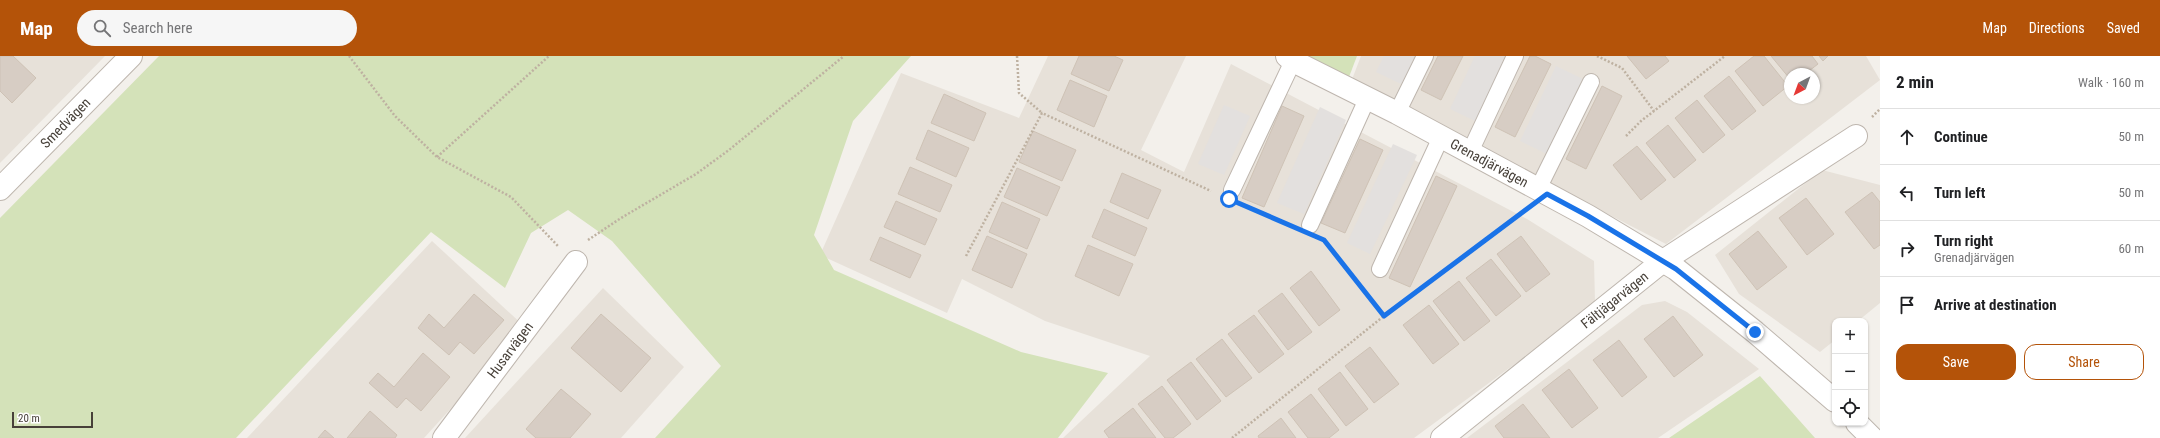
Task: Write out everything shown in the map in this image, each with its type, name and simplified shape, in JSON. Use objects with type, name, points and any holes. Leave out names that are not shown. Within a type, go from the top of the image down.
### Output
[{"type":"street","name":"Smedvägen","points":[[0,189],[131,56]]},
{"type":"street","name":"Grenadjärvägen","points":[[1290,58],[1367,99],[1397,113],[1588,216],[1676,269],[1755,332],[1832,398]]},
{"type":"street","name":"Fältjägarvägen","points":[[1442,438],[1663,261],[1856,136]]},
{"type":"street","name":"Husarvägen","points":[[444,438],[576,262]]},
{"type":"street","points":[[1860,426],[1872,438]]},
{"type":"lane","points":[[1397,113],[1425,56]]},
{"type":"lane","points":[[1470,152],[1515,56]]},
{"type":"lane","points":[[1232,190],[1290,58]]},
{"type":"lane","points":[[1542,191],[1591,82]]},
{"type":"lane","points":[[1310,225],[1367,99]]},
{"type":"lane","points":[[1380,269],[1441,137]]},
{"type":"path","points":[[349,56],[395,116],[437,157],[511,197],[576,262],[586,242],[621,218],[696,174],[729,150],[844,56]]},
{"type":"path","points":[[437,157],[549,56]]},
{"type":"path","points":[[1017,56],[1019,93],[1042,113],[1214,192]]},
{"type":"path","points":[[1597,56],[1622,68],[1654,112]]},
{"type":"path","points":[[1626,136],[1641,121],[1725,56]]},
{"type":"path","points":[[966,256],[1042,113]]},
{"type":"path","points":[[1232,438],[1542,191]]},
{"type":"path","points":[[1243,205],[1293,226]]},
{"type":"path","points":[[1324,240],[1384,316]]},
{"type":"shaded area","points":[[0,56],[105,56],[0,163]]},
{"type":"shaded area","points":[[1048,56],[1186,56],[1141,150],[1184,172],[1231,64],[1527,219],[1594,261],[1595,302],[1569,324],[1414,438],[1063,438],[1150,356],[1045,321],[962,279],[947,313],[820,255],[901,73],[1019,118]]},
{"type":"shaded area","points":[[1361,56],[1866,56],[1880,80],[1666,244],[1351,82]]},
{"type":"shaded area","points":[[1384,56],[1417,56],[1403,85],[1376,72]]},
{"type":"shaded area","points":[[1475,56],[1508,56],[1477,122],[1450,109]]},
{"type":"shaded area","points":[[1556,66],[1583,79],[1547,154],[1520,141]]},
{"type":"shaded area","points":[[1224,105],[1250,116],[1224,175],[1198,164]]},
{"type":"shaded area","points":[[1320,107],[1346,120],[1304,214],[1277,203]]},
{"type":"shaded area","points":[[1393,144],[1417,155],[1370,254],[1347,243]]},
{"type":"shaded area","points":[[1822,170],[1880,185],[1880,303],[1862,318],[1832,318],[1832,342],[1820,352],[1739,294],[1715,255]]},
{"type":"shaded area","points":[[432,241],[525,327],[424,438],[247,438]]},
{"type":"shaded area","points":[[603,288],[684,367],[621,438],[465,438]]},
{"type":"shaded area","points":[[1665,301],[1687,312],[1759,369],[1658,438],[1467,438],[1642,305]]},
{"type":"green space","points":[[159,56],[911,56],[853,121],[814,235],[834,270],[1021,352],[1108,373],[1058,438],[655,438],[721,366],[612,241],[568,210],[531,233],[505,288],[431,232],[236,438],[0,438],[0,218]]},
{"type":"green space","points":[[1307,56],[1357,56],[1349,77]]},
{"type":"green space","points":[[1760,376],[1815,438],[1669,438]]},
{"type":"building","points":[[0,56],[13,56],[36,78],[12,103],[0,91]]},
{"type":"building","points":[[1079,56],[1114,56],[1123,60],[1109,91],[1071,74]]},
{"type":"building","points":[[1438,56],[1463,56],[1441,100],[1421,90]]},
{"type":"building","points":[[1530,56],[1535,56],[1551,64],[1515,137],[1495,127]]},
{"type":"building","points":[[1627,56],[1665,56],[1669,61],[1646,79]]},
{"type":"building","points":[[1754,56],[1764,56],[1784,81],[1784,89],[1763,106],[1735,71]]},
{"type":"building","points":[[1771,56],[1812,56],[1818,64],[1813,68],[1784,68],[1784,72]]},
{"type":"building","points":[[1819,56],[1828,56],[1823,61]]},
{"type":"building","points":[[1729,76],[1756,111],[1732,130],[1704,96]]},
{"type":"building","points":[[1070,80],[1107,96],[1094,127],[1057,110]]},
{"type":"building","points":[[1602,86],[1622,96],[1586,169],[1566,159]]},
{"type":"building","points":[[944,94],[986,113],[974,141],[931,123]]},
{"type":"building","points":[[1697,100],[1725,135],[1703,153],[1675,118]]},
{"type":"building","points":[[1282,106],[1304,116],[1264,207],[1242,198]]},
{"type":"building","points":[[1668,125],[1696,160],[1674,178],[1646,143]]},
{"type":"building","points":[[928,130],[969,148],[956,177],[916,159]]},
{"type":"building","points":[[1033,131],[1076,150],[1062,181],[1019,162]]},
{"type":"building","points":[[1360,139],[1383,150],[1345,233],[1321,223]]},
{"type":"building","points":[[1637,146],[1666,180],[1641,200],[1613,165]]},
{"type":"building","points":[[910,167],[952,185],[940,212],[898,194]]},
{"type":"building","points":[[1017,168],[1060,187],[1047,216],[1004,197]]},
{"type":"building","points":[[1122,173],[1161,190],[1148,219],[1110,202]]},
{"type":"building","points":[[1436,176],[1457,186],[1410,287],[1389,278]]},
{"type":"building","points":[[1872,192],[1880,202],[1880,245],[1874,249],[1845,212]]},
{"type":"building","points":[[1806,198],[1834,234],[1807,255],[1779,218]]},
{"type":"building","points":[[896,201],[937,219],[925,245],[884,227]]},
{"type":"building","points":[[1002,202],[1040,219],[1027,249],[989,232]]},
{"type":"building","points":[[1104,209],[1147,228],[1135,256],[1092,237]]},
{"type":"building","points":[[1758,231],[1787,267],[1757,290],[1729,254]]},
{"type":"building","points":[[987,236],[1027,254],[1012,288],[972,270]]},
{"type":"building","points":[[1521,236],[1550,274],[1526,292],[1497,254]]},
{"type":"building","points":[[880,237],[921,255],[910,278],[870,260]]},
{"type":"building","points":[[1088,245],[1133,264],[1119,296],[1075,276]]},
{"type":"building","points":[[1491,259],[1521,296],[1496,316],[1466,278]]},
{"type":"building","points":[[1311,271],[1340,310],[1319,326],[1290,288]]},
{"type":"building","points":[[1459,281],[1490,321],[1464,341],[1433,301]]},
{"type":"building","points":[[1282,293],[1312,332],[1288,350],[1258,311]]},
{"type":"building","points":[[474,294],[504,320],[474,354],[460,342],[449,355],[418,328],[429,314],[444,328]]},
{"type":"building","points":[[1429,305],[1459,344],[1433,364],[1403,325]]},
{"type":"building","points":[[601,314],[651,358],[621,392],[571,348]]},
{"type":"building","points":[[1254,315],[1284,354],[1259,373],[1228,334]]},
{"type":"building","points":[[1673,316],[1703,355],[1674,377],[1644,339]]},
{"type":"building","points":[[1222,339],[1252,378],[1226,397],[1196,359]]},
{"type":"building","points":[[1619,340],[1647,377],[1622,397],[1593,360]]},
{"type":"building","points":[[1370,347],[1399,384],[1374,403],[1345,366]]},
{"type":"building","points":[[423,353],[450,377],[421,411],[406,398],[397,408],[369,383],[378,373],[394,387]]},
{"type":"building","points":[[1191,362],[1221,401],[1197,420],[1167,380]]},
{"type":"building","points":[[1569,369],[1598,408],[1572,428],[1542,390]]},
{"type":"building","points":[[1340,372],[1368,409],[1346,426],[1318,389]]},
{"type":"building","points":[[1162,386],[1191,424],[1173,438],[1165,438],[1138,404]]},
{"type":"building","points":[[561,389],[591,414],[570,438],[536,438],[526,429]]},
{"type":"building","points":[[1311,394],[1339,430],[1329,438],[1308,438],[1288,412]]},
{"type":"building","points":[[1523,404],[1550,438],[1504,438],[1495,426]]},
{"type":"building","points":[[1133,408],[1156,438],[1109,438],[1104,431]]},
{"type":"building","points":[[370,411],[397,435],[395,438],[347,438]]},
{"type":"building","points":[[1281,418],[1296,438],[1259,438],[1258,436]]},
{"type":"building","points":[[325,430],[334,438],[318,438]]},
{"type":"route","points":[[1229,199],[1324,240],[1384,316],[1547,194],[1588,216],[1676,269],[1755,332]]}]
